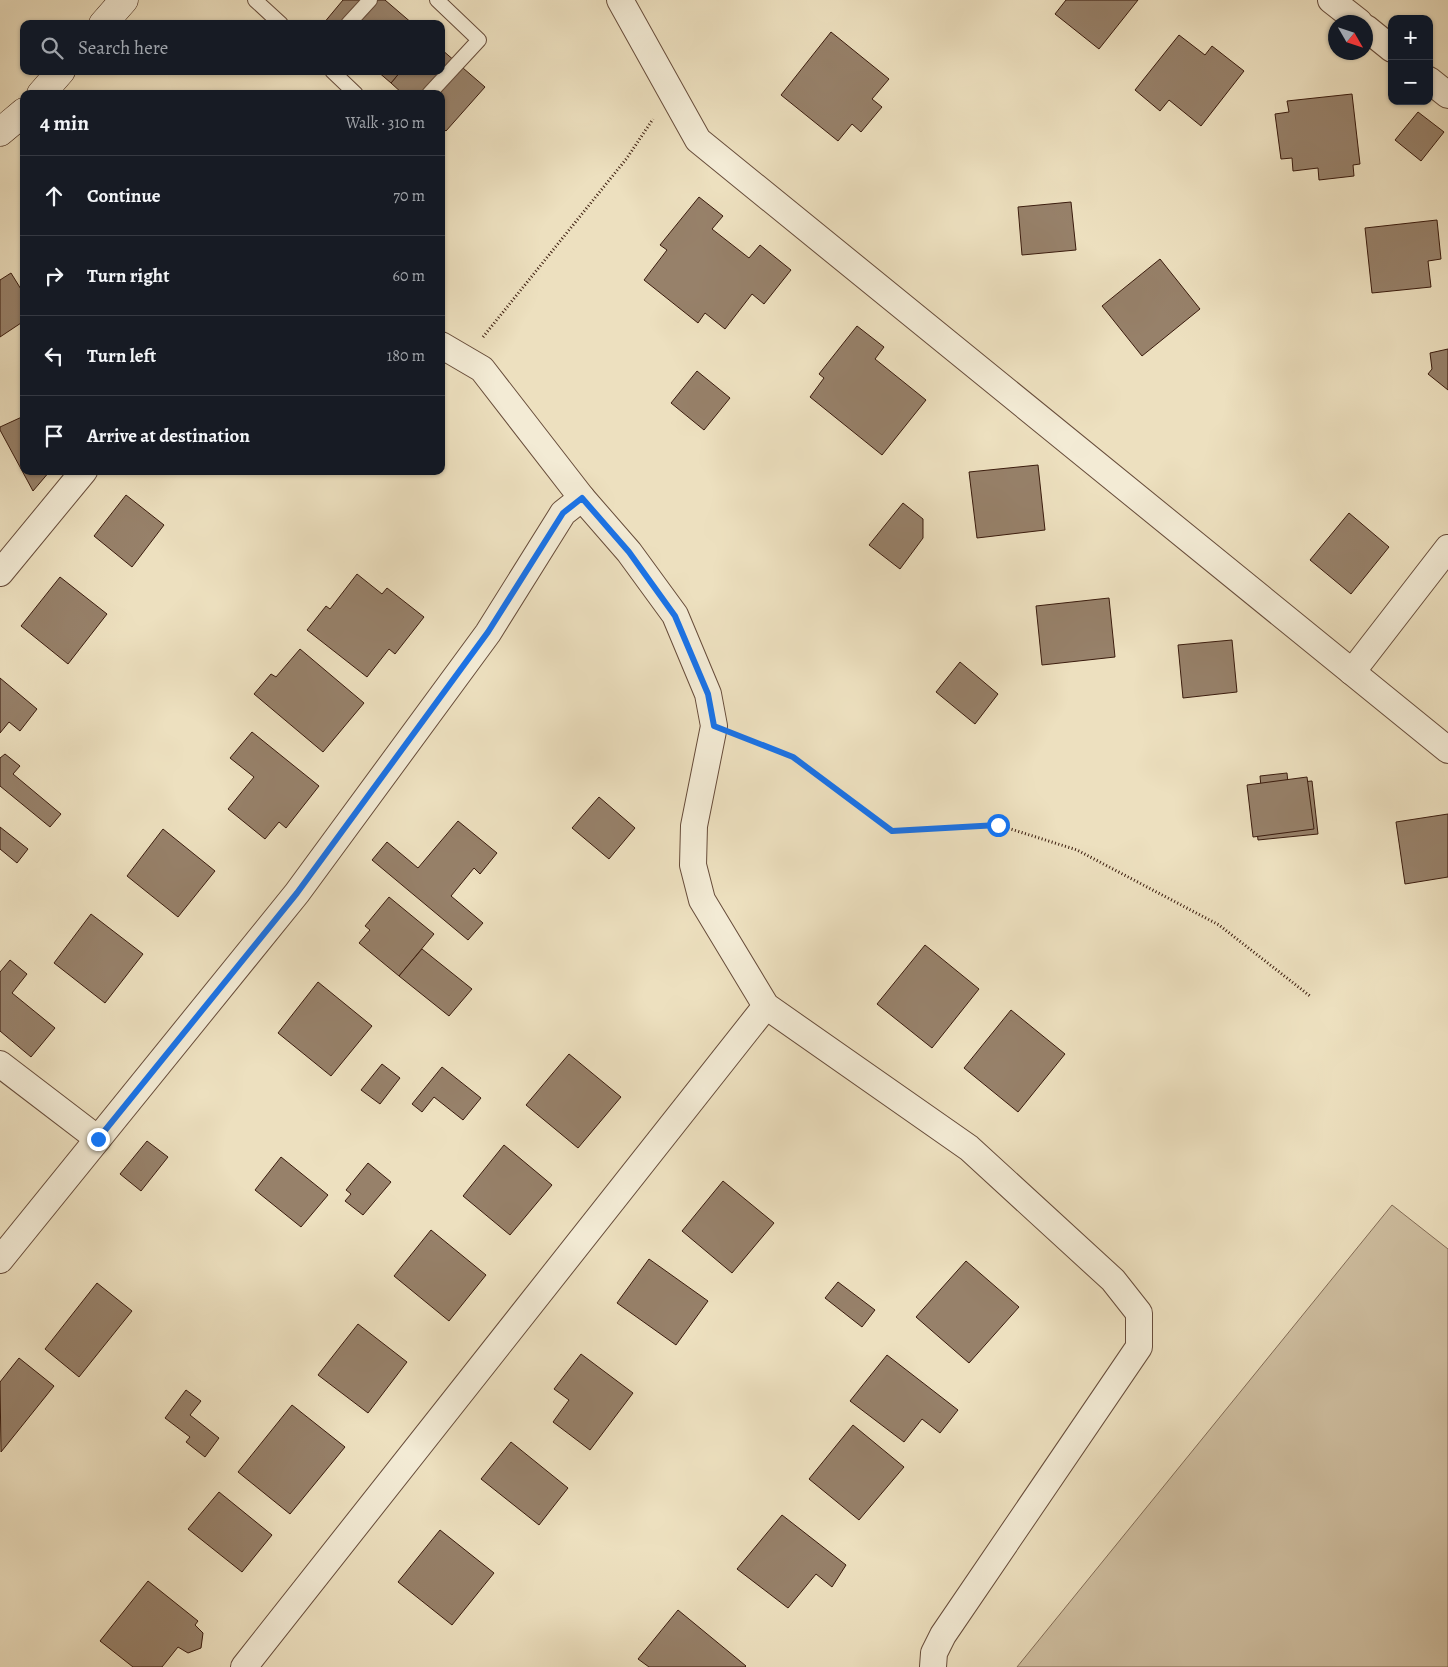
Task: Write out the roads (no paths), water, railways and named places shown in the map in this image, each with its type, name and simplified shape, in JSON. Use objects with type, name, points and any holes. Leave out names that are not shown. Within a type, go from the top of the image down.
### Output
[{"type":"street","points":[[106,20],[124,0]]},
{"type":"street","points":[[620,0],[698,140],[1448,750]]},
{"type":"street","points":[[1331,0],[1350,15]]},
{"type":"street","points":[[1373,34],[1388,46]]},
{"type":"street","points":[[44,90],[58,75]]},
{"type":"street","points":[[1433,83],[1448,95]]},
{"type":"street","points":[[0,132],[20,115]]},
{"type":"street","points":[[445,347],[482,369],[582,498],[629,552],[675,616],[708,694],[714,726],[694,826],[693,865],[702,900],[766,1006],[969,1148],[1113,1280],[1139,1312],[1139,1347],[943,1635],[934,1653],[933,1667]]},
{"type":"street","points":[[0,572],[81,475]]},
{"type":"street","points":[[0,1260],[297,893],[488,632],[563,513],[582,498]]},
{"type":"street","points":[[1352,672],[1448,548]]},
{"type":"street","points":[[244,1667],[766,1006]]},
{"type":"street","points":[[0,1064],[98,1139]]},
{"type":"lane","points":[[255,0],[277,20]]},
{"type":"lane","points":[[352,20],[370,0]]},
{"type":"lane","points":[[433,90],[479,40],[436,0]]},
{"type":"lane","points":[[336,75],[352,90]]}]
